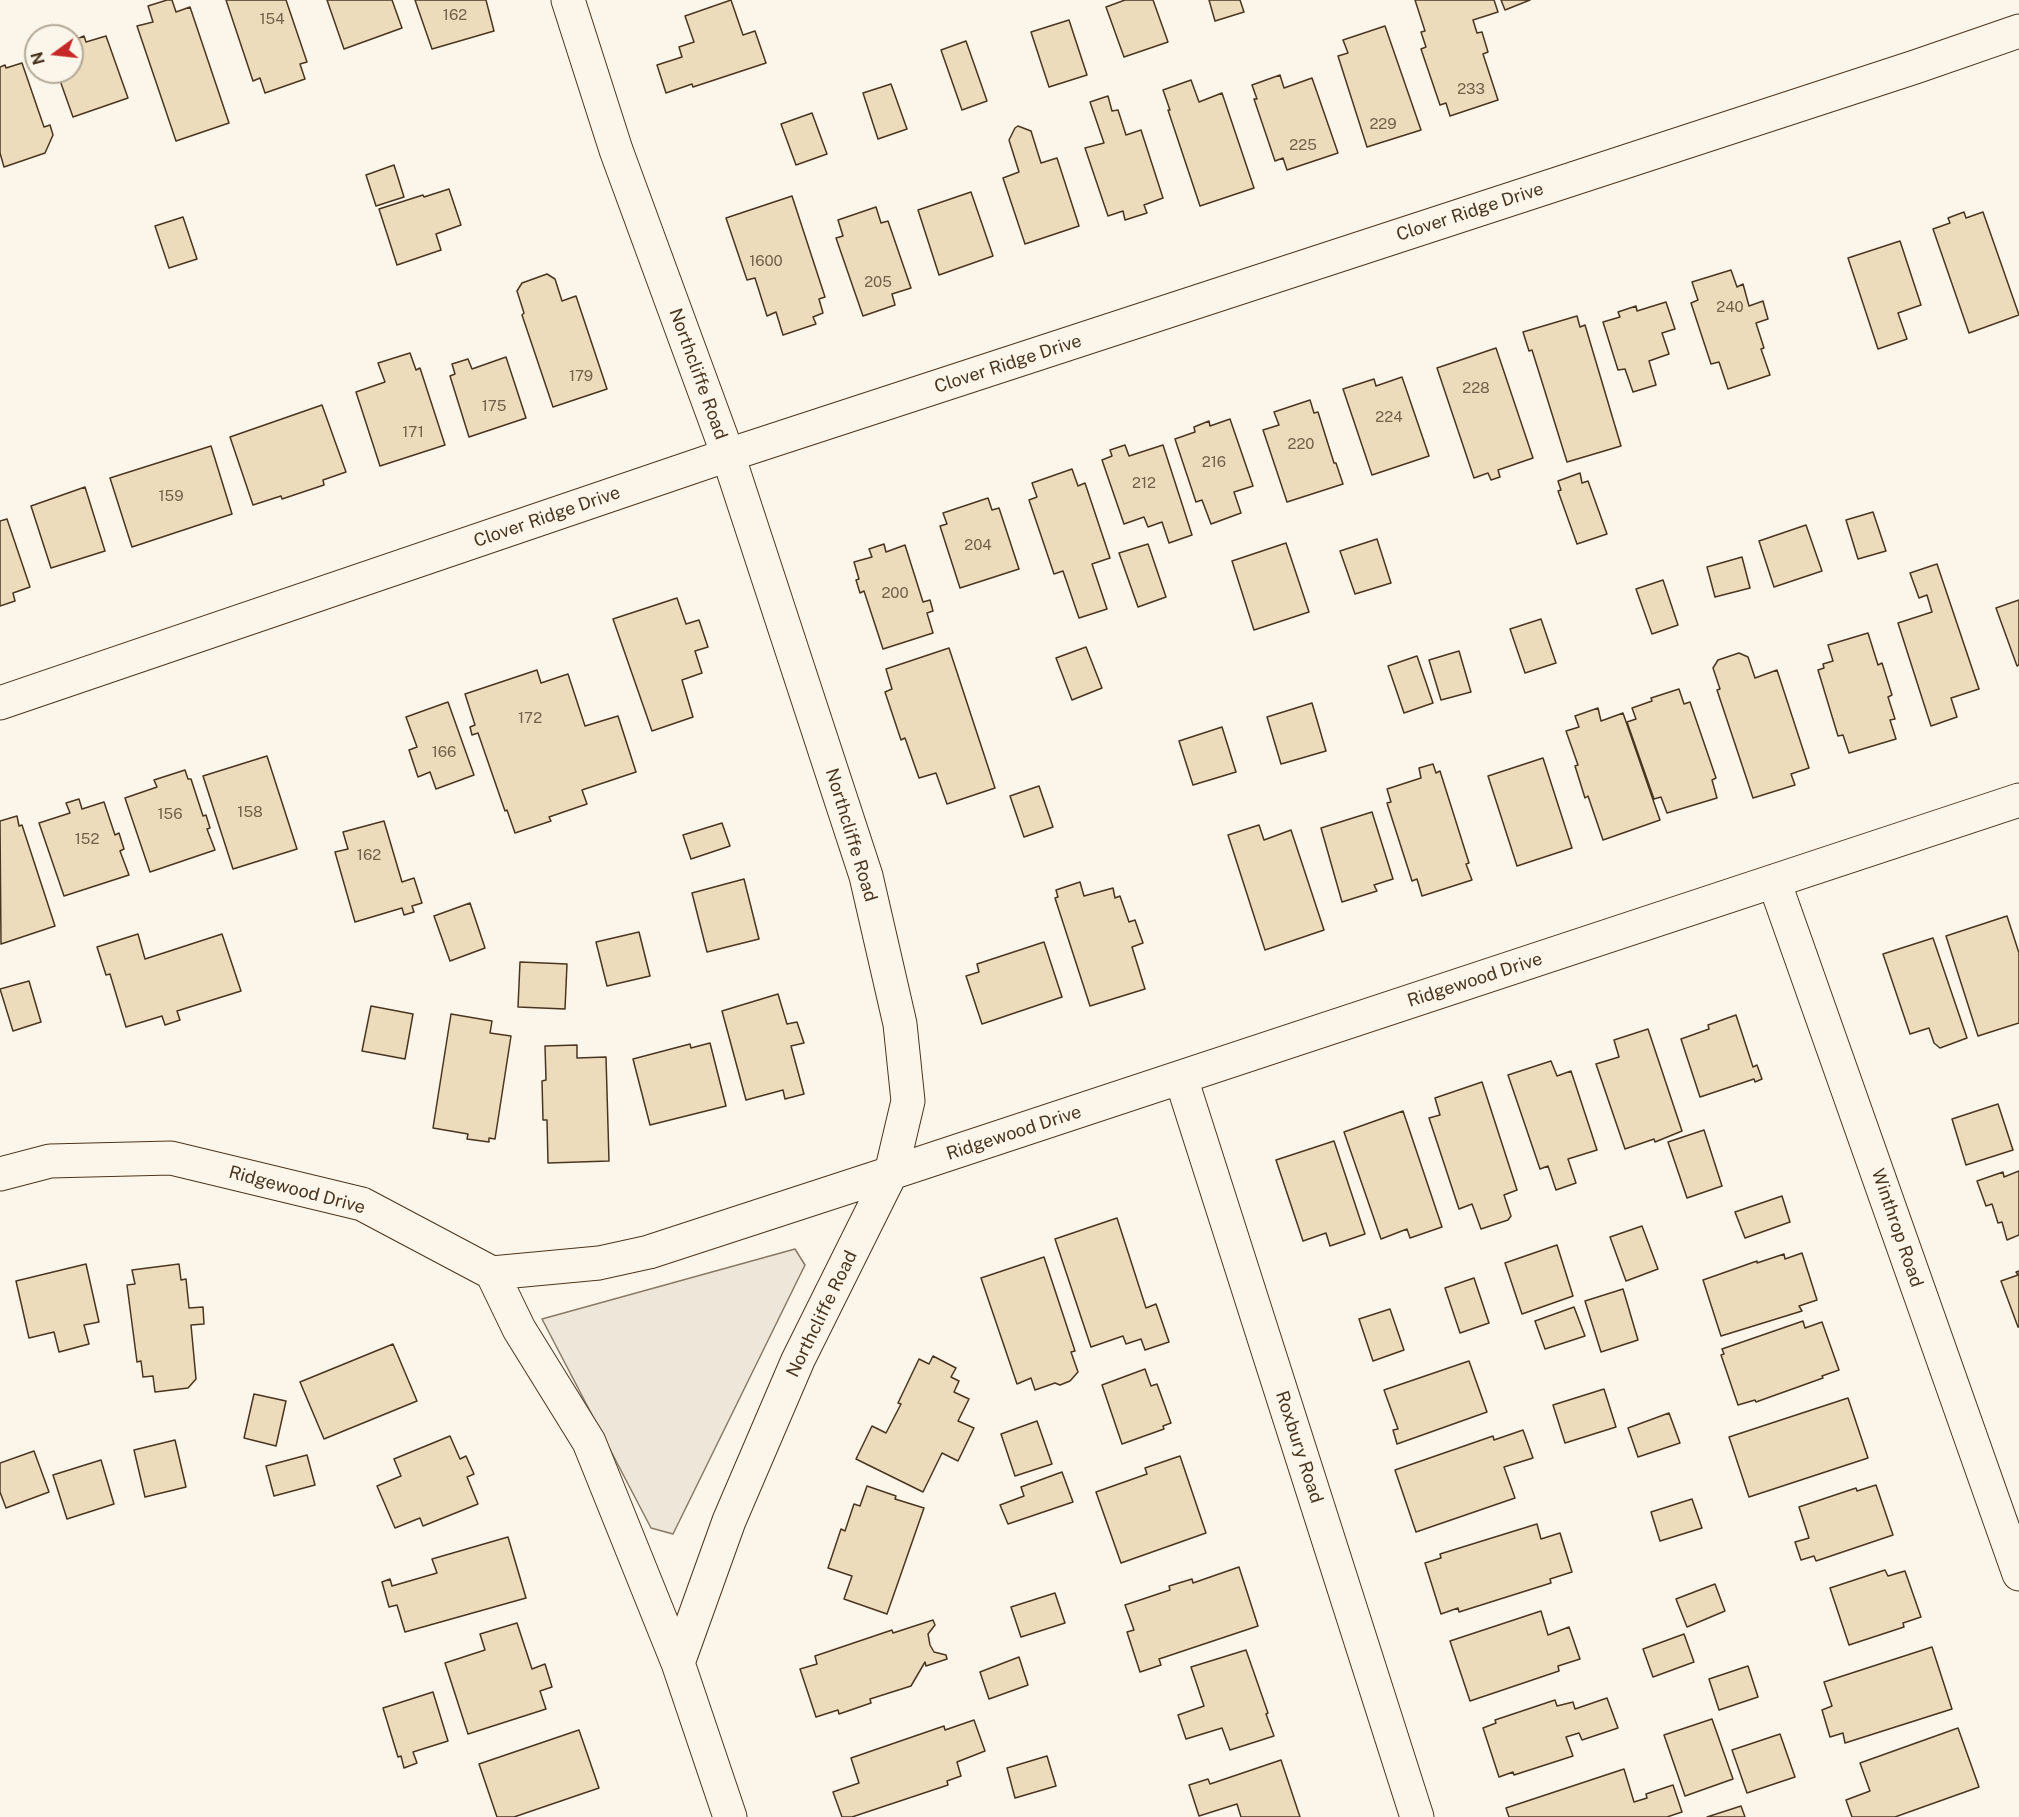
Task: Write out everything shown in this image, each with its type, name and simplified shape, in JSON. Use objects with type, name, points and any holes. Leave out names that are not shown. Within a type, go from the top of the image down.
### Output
[{"type":"street","name":"Northcliffe Road","points":[[568,0],[616,150],[728,455],[866,876],[897,1012],[908,1101],[891,1173],[798,1360],[729,1521],[678,1663]]},
{"type":"street","name":"Clover Ridge Drive","points":[[0,703],[728,455],[2019,31]]},
{"type":"street","name":"Ridgewood Drive","points":[[0,1174],[50,1161],[171,1158],[362,1204],[492,1273],[599,1263],[649,1252],[2019,800]]},
{"type":"street","name":"Winthrop Road","points":[[1774,881],[2019,1574]]},
{"type":"street","name":"Roxbury Road","points":[[1181,1078],[1417,1817]]},
{"type":"street","points":[[492,1273],[519,1329],[589,1442],[678,1663],[730,1817]]},
{"type":"shaded area","points":[[795,1249],[805,1265],[673,1534],[651,1528],[542,1319]]},
{"type":"building","points":[[172,0],[176,12],[190,7],[229,123],[176,141],[137,26],[153,22],[148,6]]},
{"type":"building","points":[[226,0],[286,0],[307,62],[300,64],[305,79],[265,93],[260,78],[253,81]]},
{"type":"building","points":[[327,0],[392,0],[402,28],[344,49]]},
{"type":"building","points":[[415,0],[486,0],[494,31],[432,49]]},
{"type":"building","points":[[731,0],[743,35],[755,31],[766,63],[693,87],[692,84],[666,93],[657,65],[682,57],[679,47],[694,42],[685,16]]},
{"type":"building","points":[[1125,0],[1153,0],[1168,42],[1124,57],[1106,7]]},
{"type":"building","points":[[1209,0],[1240,0],[1244,12],[1215,21]]},
{"type":"building","points":[[1415,0],[1494,0],[1498,12],[1473,20],[1477,33],[1482,32],[1488,52],[1483,54],[1498,100],[1450,116],[1446,103],[1440,105],[1421,49],[1426,47],[1421,32],[1425,31]]},
{"type":"building","points":[[1501,0],[1530,0],[1505,10]]},
{"type":"building","points":[[1069,20],[1087,75],[1049,87],[1031,32]]},
{"type":"building","points":[[1385,26],[1421,130],[1367,147],[1338,56],[1348,53],[1343,40]]},
{"type":"building","points":[[84,36],[86,42],[106,36],[128,98],[73,117],[61,84],[84,84]]},
{"type":"building","points":[[966,41],[987,101],[962,110],[941,50]]},
{"type":"building","points":[[22,63],[24,84],[29,84],[44,127],[50,125],[53,135],[45,153],[4,167],[0,153],[0,67],[5,65],[6,68]]},
{"type":"building","points":[[1280,75],[1284,88],[1312,78],[1338,153],[1287,170],[1283,158],[1275,161],[1254,99],[1257,99],[1252,85]]},
{"type":"building","points":[[1191,80],[1199,102],[1222,93],[1254,188],[1200,206],[1163,90]]},
{"type":"building","points":[[891,84],[907,129],[878,139],[863,93]]},
{"type":"building","points":[[1108,96],[1112,111],[1118,110],[1126,135],[1141,130],[1163,198],[1144,205],[1147,213],[1125,220],[1123,211],[1108,216],[1085,148],[1104,143],[1090,102]]},
{"type":"building","points":[[812,113],[827,154],[796,165],[781,124]]},
{"type":"building","points":[[1018,126],[1031,131],[1041,163],[1057,158],[1079,226],[1025,244],[1003,178],[1019,172],[1009,140]]},
{"type":"building","points":[[394,165],[404,197],[376,206],[366,175]]},
{"type":"building","points":[[449,189],[461,225],[436,234],[441,250],[397,265],[379,209]]},
{"type":"building","points":[[971,192],[993,256],[939,275],[918,210]]},
{"type":"building","points":[[792,196],[825,297],[819,299],[823,313],[813,317],[816,324],[783,335],[776,312],[767,316],[755,278],[747,280],[726,218]]},
{"type":"building","points":[[876,207],[881,223],[888,221],[911,288],[892,294],[895,305],[863,316],[836,238],[843,236],[838,220]]},
{"type":"building","points":[[1964,212],[1966,218],[1983,212],[2019,315],[1969,333],[1933,229],[1950,223],[1948,218]]},
{"type":"building","points":[[183,217],[197,259],[169,268],[155,226]]},
{"type":"building","points":[[1900,241],[1921,305],[1898,313],[1907,339],[1878,349],[1848,258]]},
{"type":"building","points":[[1731,270],[1737,287],[1743,284],[1749,306],[1763,301],[1768,319],[1756,323],[1764,348],[1761,349],[1770,375],[1728,389],[1719,362],[1711,364],[1691,303],[1698,300],[1692,282]]},
{"type":"building","points":[[547,274],[555,279],[562,301],[576,296],[607,389],[553,407],[522,315],[524,313],[517,291],[522,283]]},
{"type":"building","points":[[1666,302],[1675,329],[1662,333],[1669,354],[1649,361],[1656,385],[1633,392],[1625,369],[1618,370],[1603,322],[1620,317],[1618,312],[1636,306],[1637,311]]},
{"type":"building","points":[[1577,316],[1580,327],[1585,325],[1621,446],[1567,462],[1532,350],[1529,351],[1523,332]]},
{"type":"building","points":[[1496,348],[1533,458],[1498,470],[1500,477],[1491,480],[1488,473],[1474,478],[1437,368]]},
{"type":"building","points":[[410,353],[416,370],[420,368],[445,445],[380,466],[356,392],[385,382],[378,363]]},
{"type":"building","points":[[506,357],[526,418],[469,437],[450,376],[455,374],[452,364],[468,359],[472,369]]},
{"type":"building","points":[[1402,377],[1429,456],[1372,475],[1343,389],[1374,379],[1376,386]]},
{"type":"building","points":[[1310,400],[1314,413],[1318,412],[1343,484],[1287,502],[1263,430],[1279,425],[1274,412]]},
{"type":"building","points":[[322,405],[346,472],[323,480],[324,485],[282,499],[281,496],[253,505],[230,437]]},
{"type":"building","points":[[1230,419],[1253,486],[1234,492],[1241,513],[1211,524],[1202,500],[1196,502],[1175,439],[1195,432],[1194,427],[1209,421],[1210,426]]},
{"type":"building","points":[[1125,445],[1129,456],[1163,445],[1192,535],[1169,543],[1162,522],[1148,527],[1144,517],[1124,524],[1102,460],[1112,456],[1110,450]]},
{"type":"building","points":[[211,446],[232,514],[132,547],[110,478]]},
{"type":"building","points":[[1072,469],[1078,486],[1085,483],[1110,558],[1092,564],[1107,609],[1079,618],[1063,571],[1054,574],[1029,500],[1037,497],[1032,483]]},
{"type":"building","points":[[1580,473],[1582,483],[1588,481],[1607,534],[1577,544],[1558,491],[1561,490],[1558,481]]},
{"type":"building","points":[[85,487],[105,551],[51,568],[31,506]]},
{"type":"building","points":[[988,498],[992,510],[999,508],[1019,569],[960,588],[940,526],[947,524],[943,513]]},
{"type":"building","points":[[1873,512],[1886,551],[1858,559],[1846,520]]},
{"type":"building","points":[[7,519],[30,587],[13,593],[15,601],[0,606],[0,521]]},
{"type":"building","points":[[1806,525],[1822,571],[1774,587],[1759,541]]},
{"type":"building","points":[[1377,539],[1391,583],[1355,594],[1340,551]]},
{"type":"building","points":[[1286,543],[1309,612],[1254,630],[1232,561]]},
{"type":"building","points":[[884,544],[886,552],[905,545],[923,602],[930,600],[933,611],[927,613],[933,633],[883,649],[864,591],[860,593],[854,562],[872,557],[869,549]]},
{"type":"building","points":[[1148,544],[1166,597],[1138,607],[1119,553]]},
{"type":"building","points":[[1742,557],[1750,588],[1715,597],[1707,567]]},
{"type":"building","points":[[1937,564],[1979,689],[1951,698],[1957,717],[1931,726],[1898,623],[1932,612],[1927,595],[1919,598],[1910,573]]},
{"type":"building","points":[[1663,580],[1678,625],[1652,634],[1636,589]]},
{"type":"building","points":[[677,598],[686,624],[699,620],[708,647],[695,651],[702,673],[682,680],[693,717],[652,731],[613,619]]},
{"type":"building","points":[[2019,600],[2019,665],[2017,666],[1996,608]]},
{"type":"building","points":[[1541,619],[1556,663],[1525,673],[1510,629]]},
{"type":"building","points":[[1868,633],[1878,665],[1882,663],[1892,695],[1888,697],[1895,719],[1890,720],[1896,739],[1849,753],[1843,735],[1838,736],[1818,670],[1824,668],[1823,664],[1833,661],[1828,645]]},
{"type":"building","points":[[1086,647],[1102,688],[1072,700],[1056,658]]},
{"type":"building","points":[[949,648],[995,788],[947,804],[936,773],[919,778],[905,738],[901,740],[885,692],[892,689],[886,669]]},
{"type":"building","points":[[1459,651],[1471,692],[1441,700],[1429,660]]},
{"type":"building","points":[[1739,653],[1748,657],[1755,678],[1777,670],[1809,768],[1791,774],[1795,785],[1753,798],[1717,690],[1720,689],[1713,668],[1718,660]]},
{"type":"building","points":[[1417,656],[1433,703],[1404,713],[1388,666]]},
{"type":"building","points":[[537,670],[541,683],[568,674],[585,726],[618,716],[636,772],[582,790],[587,804],[549,817],[551,821],[515,833],[478,733],[472,735],[470,727],[475,725],[465,694]]},
{"type":"building","points":[[1679,689],[1684,704],[1690,702],[1716,778],[1712,780],[1717,798],[1667,813],[1661,797],[1654,799],[1627,722],[1636,719],[1632,708],[1652,701],[1651,698]]},
{"type":"building","points":[[448,702],[474,775],[436,789],[430,772],[418,777],[409,750],[417,747],[406,717]]},
{"type":"building","points":[[1312,703],[1326,751],[1281,764],[1267,717]]},
{"type":"building","points":[[1598,708],[1601,721],[1623,713],[1660,820],[1603,840],[1588,796],[1585,798],[1575,766],[1578,765],[1566,731],[1579,727],[1575,716]]},
{"type":"building","points":[[1222,727],[1236,772],[1193,785],[1179,741]]},
{"type":"building","points":[[267,756],[297,849],[233,869],[203,776]]},
{"type":"building","points":[[1543,758],[1572,848],[1517,866],[1488,776]]},
{"type":"building","points":[[1433,764],[1436,773],[1440,771],[1469,863],[1466,864],[1472,880],[1422,896],[1417,879],[1412,881],[1387,803],[1391,802],[1387,789],[1421,778],[1419,768]]},
{"type":"building","points":[[185,770],[188,779],[191,779],[203,816],[206,815],[210,828],[207,829],[215,850],[150,872],[125,798],[157,787],[154,780]]},
{"type":"building","points":[[1039,786],[1053,827],[1024,837],[1010,796]]},
{"type":"building","points":[[79,799],[82,809],[104,802],[115,835],[119,833],[124,849],[120,851],[129,875],[64,896],[39,823],[70,813],[66,803]]},
{"type":"building","points":[[1372,812],[1393,879],[1374,885],[1377,891],[1342,902],[1321,828]]},
{"type":"building","points":[[17,816],[55,926],[1,944],[0,821]]},
{"type":"building","points":[[384,821],[402,882],[414,878],[422,903],[412,906],[414,912],[404,915],[402,908],[355,922],[335,852],[348,849],[343,832]]},
{"type":"building","points":[[722,823],[730,846],[691,859],[683,835]]},
{"type":"building","points":[[1259,825],[1264,840],[1291,830],[1324,930],[1265,950],[1228,835]]},
{"type":"building","points":[[744,879],[759,939],[707,952],[692,893]]},
{"type":"building","points":[[1080,882],[1084,896],[1113,888],[1115,898],[1120,896],[1129,922],[1135,920],[1143,943],[1132,947],[1145,989],[1090,1006],[1055,898],[1058,897],[1056,890]]},
{"type":"building","points":[[470,903],[485,948],[450,961],[434,916]]},
{"type":"building","points":[[2007,916],[2019,953],[2019,1023],[1978,1036],[1946,936]]},
{"type":"building","points":[[639,932],[650,976],[607,986],[596,942]]},
{"type":"building","points":[[138,934],[145,959],[222,934],[241,991],[177,1011],[180,1020],[165,1025],[162,1016],[126,1027],[110,974],[106,975],[97,947]]},
{"type":"building","points":[[1933,938],[1967,1038],[1940,1048],[1934,1043],[1929,1028],[1910,1034],[1883,954]]},
{"type":"building","points":[[1044,942],[1062,997],[982,1024],[966,976],[979,972],[977,964]]},
{"type":"building","points":[[520,962],[567,964],[565,1009],[518,1007]]},
{"type":"building","points":[[29,981],[41,1022],[13,1031],[0,989]]},
{"type":"building","points":[[778,994],[787,1024],[797,1022],[804,1043],[791,1046],[804,1094],[785,1099],[783,1090],[746,1100],[722,1011]]},
{"type":"building","points":[[371,1006],[413,1014],[405,1059],[362,1051]]},
{"type":"building","points":[[451,1014],[492,1021],[490,1033],[511,1036],[495,1139],[489,1138],[489,1142],[467,1139],[468,1134],[433,1128]]},
{"type":"building","points":[[1736,1015],[1753,1067],[1757,1065],[1762,1079],[1755,1082],[1754,1079],[1700,1097],[1681,1039],[1709,1029],[1708,1025]]},
{"type":"building","points":[[1648,1029],[1682,1131],[1655,1142],[1654,1139],[1625,1149],[1596,1064],[1619,1057],[1614,1040]]},
{"type":"building","points":[[710,1043],[726,1106],[650,1125],[633,1059],[690,1044],[691,1048]]},
{"type":"building","points":[[577,1045],[577,1058],[606,1057],[609,1161],[548,1163],[547,1120],[543,1120],[542,1081],[546,1080],[545,1046]]},
{"type":"building","points":[[1551,1061],[1557,1076],[1571,1071],[1597,1150],[1568,1159],[1576,1183],[1556,1190],[1548,1166],[1540,1169],[1508,1075]]},
{"type":"building","points":[[1482,1082],[1517,1190],[1504,1195],[1511,1216],[1508,1220],[1481,1229],[1472,1204],[1459,1209],[1429,1118],[1440,1115],[1435,1098]]},
{"type":"building","points":[[1998,1104],[2013,1150],[1966,1165],[1952,1119]]},
{"type":"building","points":[[1403,1111],[1442,1227],[1410,1238],[1407,1229],[1381,1239],[1344,1132]]},
{"type":"building","points":[[1704,1130],[1722,1186],[1687,1198],[1668,1142]]},
{"type":"building","points":[[1334,1141],[1365,1234],[1330,1246],[1326,1233],[1303,1241],[1276,1160]]},
{"type":"building","points":[[2019,1171],[2019,1235],[2007,1240],[2002,1222],[1998,1223],[1992,1204],[1986,1206],[1977,1181],[2003,1172],[2004,1177]]},
{"type":"building","points":[[1782,1196],[1790,1222],[1745,1238],[1735,1212]]},
{"type":"building","points":[[1117,1218],[1146,1308],[1156,1304],[1169,1342],[1145,1350],[1141,1339],[1126,1344],[1123,1336],[1091,1347],[1055,1239]]},
{"type":"building","points":[[1642,1226],[1658,1269],[1626,1281],[1610,1237]]},
{"type":"building","points":[[1557,1245],[1573,1296],[1522,1314],[1505,1263]]},
{"type":"building","points":[[1802,1253],[1817,1300],[1799,1306],[1802,1311],[1721,1336],[1703,1280],[1757,1261],[1757,1263],[1784,1254],[1785,1259]]},
{"type":"building","points":[[1044,1257],[1075,1351],[1071,1352],[1078,1372],[1070,1381],[1035,1390],[1031,1378],[1017,1384],[981,1278]]},
{"type":"building","points":[[86,1264],[99,1322],[84,1325],[89,1344],[59,1352],[54,1332],[29,1338],[16,1281]]},
{"type":"building","points":[[179,1264],[181,1280],[186,1279],[189,1308],[203,1307],[204,1324],[191,1325],[196,1379],[188,1388],[155,1392],[153,1376],[143,1377],[141,1361],[137,1362],[127,1285],[135,1284],[132,1270]]},
{"type":"building","points":[[2019,1271],[2018,1327],[2001,1281],[2018,1275],[2016,1272]]},
{"type":"building","points":[[1474,1278],[1489,1323],[1460,1333],[1445,1288]]},
{"type":"building","points":[[1623,1289],[1638,1340],[1601,1352],[1585,1301]]},
{"type":"building","points":[[1574,1307],[1585,1336],[1545,1349],[1535,1321]]},
{"type":"building","points":[[1390,1309],[1404,1350],[1373,1361],[1359,1319]]},
{"type":"building","points":[[1803,1321],[1805,1328],[1822,1322],[1839,1370],[1756,1402],[1755,1400],[1738,1405],[1721,1355],[1724,1354],[1722,1349]]},
{"type":"building","points":[[393,1344],[417,1401],[324,1439],[300,1382]]},
{"type":"building","points":[[933,1356],[956,1368],[951,1377],[959,1381],[954,1392],[969,1399],[958,1421],[974,1428],[958,1461],[942,1453],[923,1492],[856,1459],[872,1426],[886,1433],[901,1404],[898,1403],[919,1359],[929,1364]]},
{"type":"building","points":[[1469,1361],[1487,1412],[1397,1444],[1393,1430],[1398,1429],[1384,1390]]},
{"type":"building","points":[[1145,1369],[1151,1386],[1157,1384],[1171,1423],[1163,1426],[1164,1429],[1122,1444],[1102,1385]]},
{"type":"building","points":[[1604,1389],[1616,1427],[1565,1443],[1553,1405]]},
{"type":"building","points":[[254,1394],[286,1401],[276,1446],[244,1438]]},
{"type":"building","points":[[1848,1398],[1868,1458],[1749,1497],[1729,1437]]},
{"type":"building","points":[[1669,1413],[1680,1443],[1638,1457],[1628,1428]]},
{"type":"building","points":[[1037,1421],[1052,1464],[1015,1476],[1001,1434]]},
{"type":"building","points":[[1523,1430],[1533,1458],[1504,1467],[1515,1498],[1416,1532],[1395,1470],[1493,1436],[1494,1440]]},
{"type":"building","points":[[450,1436],[460,1459],[466,1456],[474,1474],[467,1477],[478,1504],[423,1526],[420,1518],[395,1528],[377,1486],[401,1476],[394,1459]]},
{"type":"building","points":[[175,1440],[186,1487],[145,1497],[134,1450]]},
{"type":"building","points":[[34,1451],[49,1492],[6,1508],[0,1492],[0,1463]]},
{"type":"building","points":[[307,1455],[315,1485],[274,1496],[266,1466]]},
{"type":"building","points":[[1180,1456],[1206,1533],[1121,1563],[1096,1492],[1147,1474],[1145,1468]]},
{"type":"building","points":[[101,1460],[114,1504],[67,1519],[53,1475]]},
{"type":"building","points":[[1062,1472],[1073,1502],[1008,1524],[1000,1505],[1024,1496],[1021,1487]]},
{"type":"building","points":[[1876,1485],[1893,1535],[1816,1561],[1814,1556],[1801,1560],[1795,1542],[1809,1538],[1799,1507],[1856,1488],[1857,1491]]},
{"type":"building","points":[[867,1486],[896,1496],[895,1499],[924,1508],[887,1614],[844,1599],[852,1576],[828,1568],[841,1529],[845,1531],[854,1504],[860,1506]]},
{"type":"building","points":[[1692,1499],[1702,1528],[1660,1541],[1651,1512]]},
{"type":"building","points":[[1537,1524],[1541,1539],[1560,1533],[1572,1572],[1550,1579],[1551,1583],[1459,1612],[1458,1608],[1441,1614],[1425,1563],[1441,1558],[1440,1554]]},
{"type":"building","points":[[508,1537],[526,1598],[405,1632],[397,1605],[389,1607],[382,1582],[390,1579],[392,1586],[437,1573],[432,1559]]},
{"type":"building","points":[[1239,1567],[1258,1626],[1159,1659],[1161,1665],[1140,1672],[1127,1632],[1134,1630],[1125,1605],[1170,1590],[1169,1586],[1192,1579],[1193,1583]]},
{"type":"building","points":[[1885,1570],[1888,1576],[1905,1571],[1921,1617],[1903,1623],[1904,1627],[1849,1645],[1830,1588]]},
{"type":"building","points":[[1715,1584],[1725,1611],[1687,1627],[1676,1599]]},
{"type":"building","points":[[1055,1593],[1065,1623],[1021,1637],[1011,1607]]},
{"type":"building","points":[[1541,1611],[1548,1635],[1569,1627],[1580,1659],[1558,1666],[1559,1671],[1470,1701],[1450,1641]]},
{"type":"building","points":[[933,1620],[935,1625],[928,1634],[930,1645],[934,1652],[946,1655],[947,1659],[926,1666],[925,1662],[911,1686],[870,1699],[871,1703],[839,1714],[838,1710],[816,1717],[800,1669],[817,1664],[815,1656],[892,1630],[893,1633]]},
{"type":"building","points":[[517,1623],[532,1669],[545,1664],[552,1687],[540,1691],[546,1709],[468,1734],[445,1663],[485,1650],[480,1634]]},
{"type":"building","points":[[1684,1634],[1694,1662],[1653,1677],[1643,1649]]},
{"type":"building","points":[[1932,1647],[1952,1709],[1845,1743],[1843,1733],[1830,1737],[1822,1710],[1832,1706],[1824,1682]]},
{"type":"building","points":[[1246,1650],[1274,1736],[1230,1750],[1222,1728],[1186,1739],[1178,1715],[1204,1706],[1191,1667]]},
{"type":"building","points":[[1019,1657],[1028,1685],[989,1699],[980,1672]]},
{"type":"building","points":[[1748,1666],[1758,1697],[1719,1710],[1709,1679]]},
{"type":"building","points":[[433,1692],[448,1741],[413,1752],[417,1763],[404,1768],[401,1756],[398,1757],[383,1708]]},
{"type":"building","points":[[1607,1698],[1618,1728],[1582,1740],[1579,1733],[1566,1737],[1573,1756],[1514,1775],[1513,1772],[1499,1777],[1483,1728],[1496,1723],[1495,1720],[1555,1700],[1557,1706],[1573,1702],[1575,1709]]},
{"type":"building","points":[[1712,1719],[1733,1779],[1685,1796],[1664,1735]]},
{"type":"building","points":[[974,1720],[985,1751],[957,1762],[961,1776],[947,1781],[948,1785],[852,1817],[842,1817],[833,1792],[859,1783],[851,1758],[944,1726],[945,1730]]},
{"type":"building","points":[[1958,1728],[1979,1787],[1895,1817],[1852,1817],[1846,1800],[1870,1791],[1860,1763]]},
{"type":"building","points":[[579,1730],[599,1788],[514,1817],[497,1817],[479,1764]]},
{"type":"building","points":[[1780,1734],[1795,1777],[1747,1793],[1732,1750]]},
{"type":"building","points":[[1047,1756],[1056,1786],[1015,1798],[1007,1768]]},
{"type":"building","points":[[1281,1760],[1300,1817],[1241,1817],[1237,1804],[1199,1816],[1189,1785],[1208,1779],[1210,1784]]},
{"type":"building","points":[[1624,1769],[1634,1802],[1647,1798],[1646,1794],[1673,1785],[1682,1812],[1667,1817],[1509,1817],[1506,1808]]},
{"type":"building","points":[[1741,1806],[1745,1817],[1707,1817]]}]
